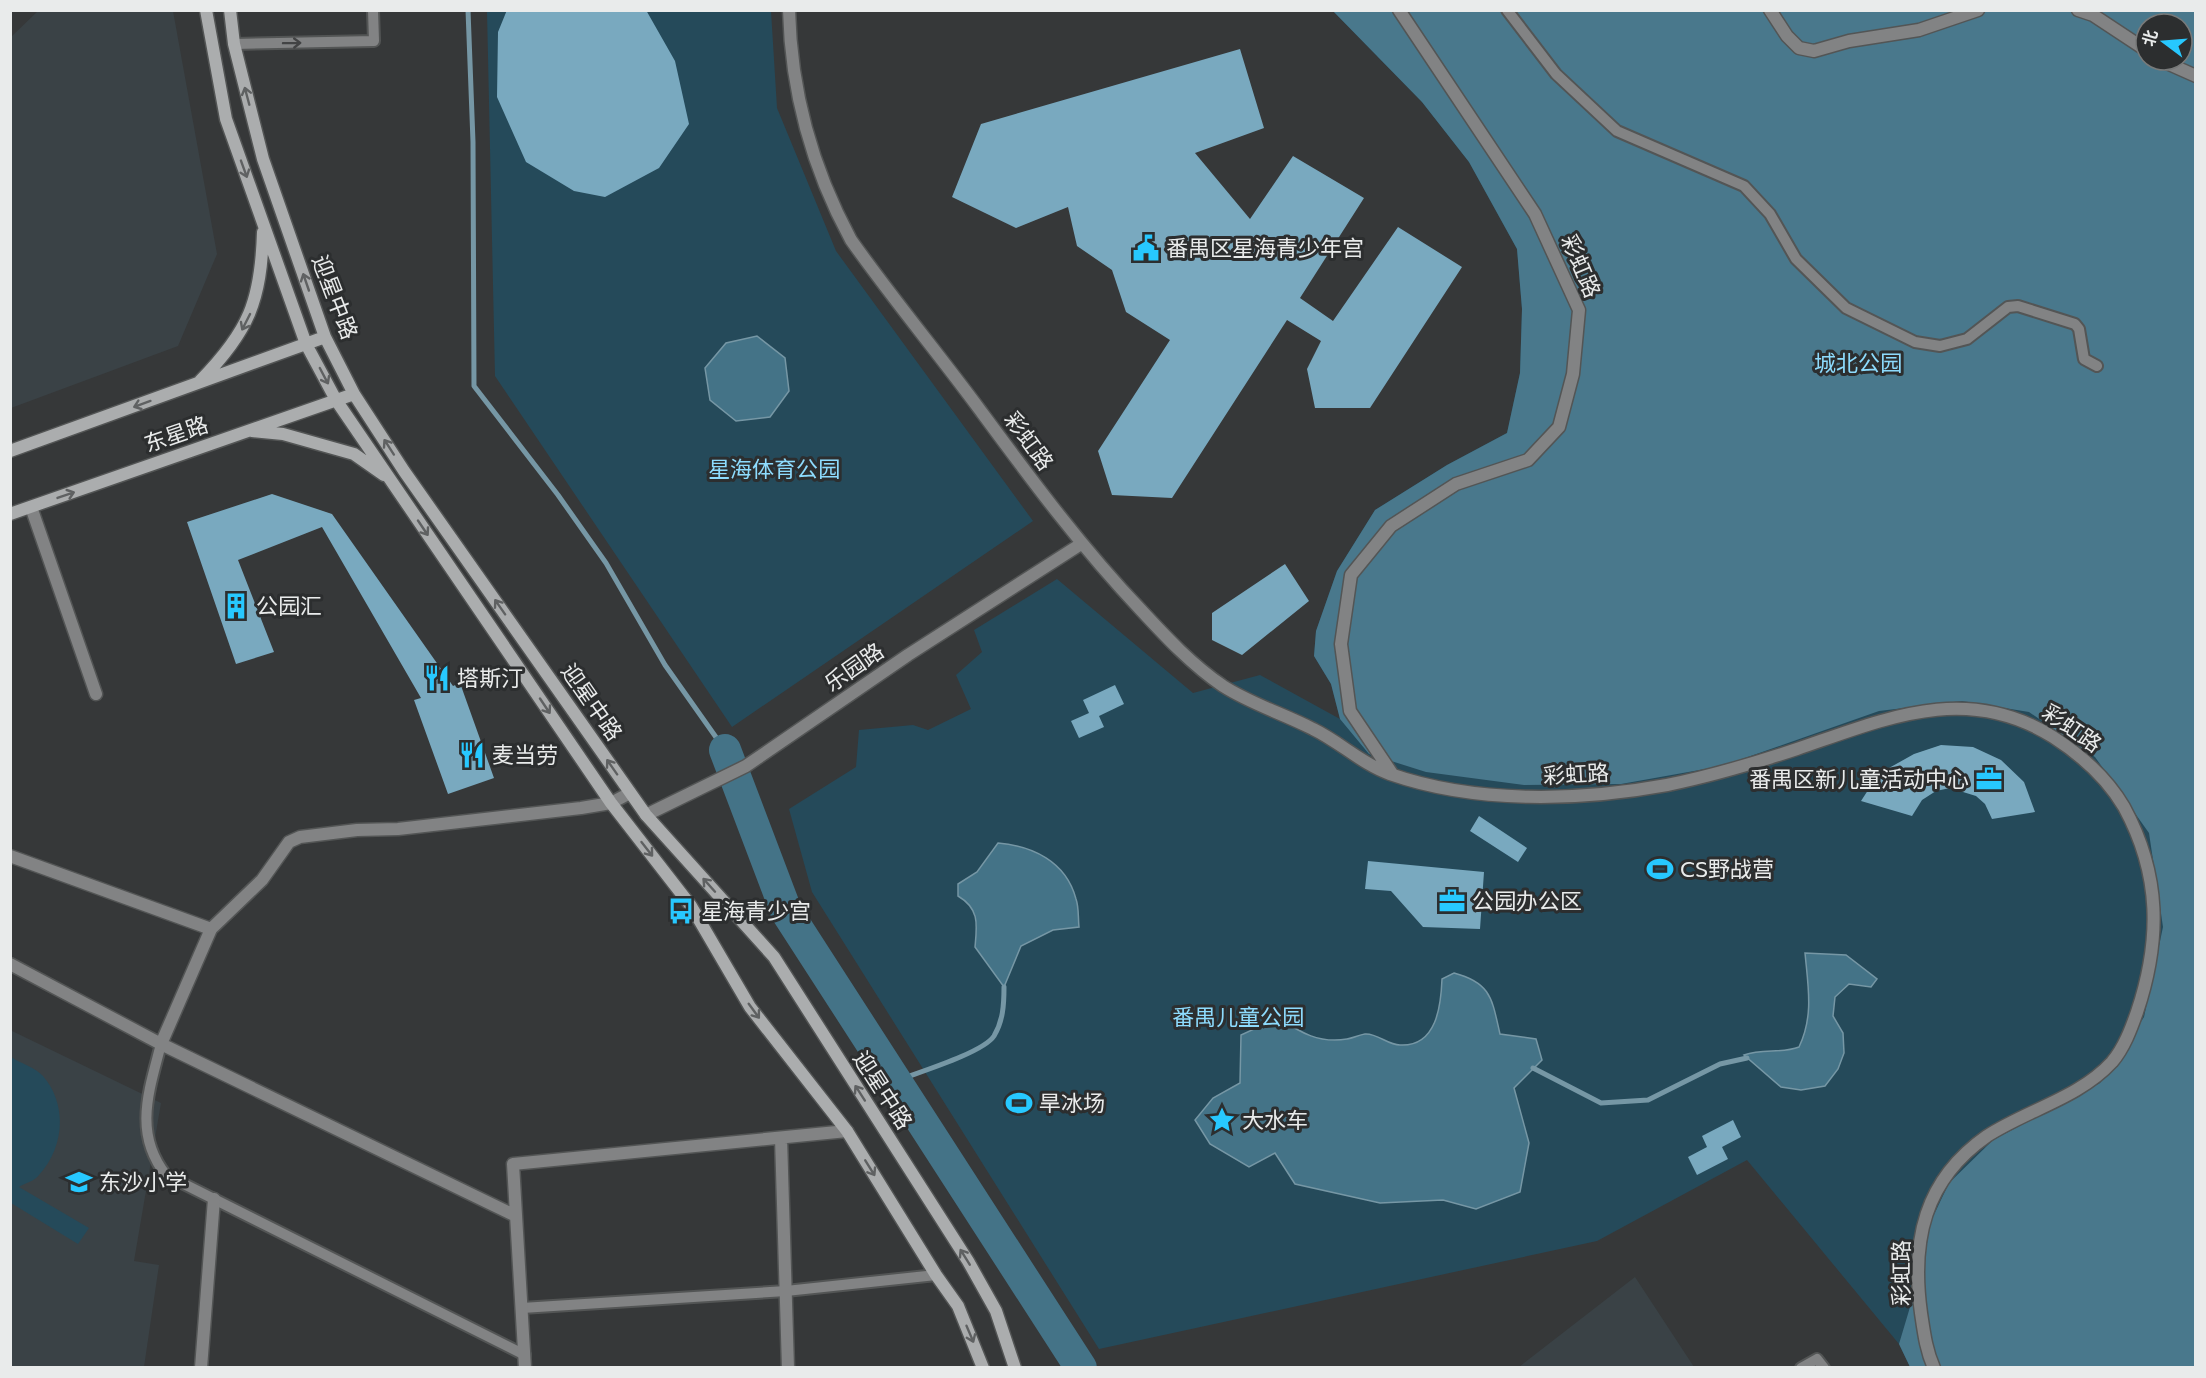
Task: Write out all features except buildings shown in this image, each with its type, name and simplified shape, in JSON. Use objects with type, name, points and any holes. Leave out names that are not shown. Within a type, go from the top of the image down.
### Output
[{"type":"street","name":"迎星中路","points":[[206,10],[226,119],[306,344],[336,400],[611,803],[691,906],[750,1007],[847,1131],[936,1275],[958,1306],[983,1368]]},
{"type":"street","name":"迎星中路","points":[[230,10],[234,44],[263,159],[325,337],[354,394],[404,471],[646,815],[774,957],[968,1261],[996,1311],[1015,1368]]},
{"type":"street","name":"彩虹路","points":[[789,10],[794,83],[816,165],[831,204],[851,240],[1081,544],[1169,640],[1227,689],[1268,711],[1312,729],[1344,750],[1393,775],[1424,784],[1539,798],[1589,797],[1672,784],[1744,765],[1900,714],[1956,709],[1995,711],[2029,722],[2092,766],[2121,802],[2145,851],[2152,883],[2155,936],[2144,990],[2130,1032],[2112,1062],[2074,1091],[1988,1136],[1949,1172],[1931,1198],[1923,1223],[1918,1256],[1918,1293],[1926,1350],[1934,1368]]},
{"type":"street","name":"彩虹路","points":[[1393,775],[1350,711],[1341,644],[1351,575],[1391,526],[1456,484],[1528,460],[1559,427],[1573,374],[1579,310],[1535,213],[1399,10]]},
{"type":"street","points":[[1770,10],[1799,48],[1814,51],[1849,41],[1919,30],[1978,10]]},
{"type":"street","points":[[2078,10],[2093,15],[2134,43]]},
{"type":"street","points":[[197,384],[227,354],[249,320],[262,274],[263,225]]},
{"type":"street","name":"东星路","points":[[10,451],[325,337]]},
{"type":"street","name":"东星路","points":[[10,514],[354,394]]},
{"type":"street","points":[[248,431],[283,434],[354,454],[390,479]]},
{"type":"street","points":[[31,507],[96,694]]},
{"type":"street","name":"乐园路","points":[[646,815],[702,785],[746,766],[908,655],[1081,544]]},
{"type":"street","points":[[161,1044],[211,929],[262,880],[290,842],[300,837],[398,829],[611,803],[630,793]]},
{"type":"street","points":[[10,856],[211,929]]},
{"type":"street","points":[[10,964],[161,1044],[516,1216]]},
{"type":"street","points":[[525,1361],[513,1164],[847,1131]]},
{"type":"street","points":[[781,1138],[788,1368]]},
{"type":"street","points":[[201,1368],[214,1199]]},
{"type":"lane","points":[[234,44],[374,41],[373,10]]},
{"type":"lane","points":[[1507,10],[1556,74],[1617,131],[1744,186],[1770,214],[1796,259],[1846,308],[1915,342],[1940,346],[1967,339],[2008,307],[2018,306],[2075,324],[2079,329],[2084,359],[2097,366]]},
{"type":"lane","points":[[161,1044],[146,1104],[146,1125],[153,1159],[166,1175],[525,1361]]},
{"type":"lane","points":[[522,1308],[786,1291],[936,1275]]},
{"type":"lane","points":[[1801,1368],[1817,1359],[1824,1368]]},
{"type":"shaded area","points":[[38,11],[173,11],[217,254],[178,346],[11,408],[11,37]]},
{"type":"shaded area","points":[[757,336],[785,358],[789,391],[770,417],[736,421],[710,400],[705,368],[726,343]]},
{"type":"shaded area","points":[[998,843],[1035,852],[1056,865],[1071,886],[1076,899],[1079,927],[1053,930],[1021,946],[1004,987],[975,947],[976,918],[974,912],[958,896],[958,884],[977,872]]},
{"type":"shaded area","points":[[1805,953],[1846,955],[1877,979],[1871,987],[1849,984],[1835,997],[1833,1016],[1843,1033],[1844,1053],[1838,1069],[1825,1086],[1801,1090],[1781,1087],[1744,1055],[1799,1047],[1807,1024],[1808,1012]]},
{"type":"shaded area","points":[[1454,973],[1476,982],[1488,994],[1500,1034],[1536,1039],[1542,1060],[1514,1088],[1529,1143],[1520,1192],[1476,1209],[1443,1200],[1380,1203],[1295,1184],[1275,1153],[1249,1167],[1210,1144],[1195,1120],[1213,1098],[1240,1083],[1241,1035],[1278,1018],[1310,1036],[1328,1040],[1349,1039],[1369,1034],[1391,1043],[1412,1044],[1429,1032],[1438,1012],[1442,979]]},
{"type":"shaded area","name":"东沙小学","points":[[10,1030],[161,1103],[134,1261],[159,1265],[144,1367],[11,1367]]},
{"type":"shaded area","points":[[1635,1277],[1694,1367],[1519,1367]]},
{"type":"green space","name":"星海体育公园","points":[[487,11],[771,11],[777,108],[836,251],[1033,521],[732,727],[495,376]]},
{"type":"green space","name":"番禺儿童公园","points":[[1333,11],[2195,11],[2195,1367],[1910,1367],[1899,1344],[1747,1160],[1597,1241],[1099,1349],[812,892],[789,809],[856,767],[859,730],[913,725],[928,730],[971,709],[956,675],[982,652],[974,630],[1057,579],[1193,693],[1260,675],[1340,719],[1331,684],[1314,656],[1316,631],[1337,571],[1375,510],[1447,465],[1507,433],[1520,373],[1522,309],[1517,249],[1469,162],[1422,102]]},
{"type":"green space","name":"城北公园","points":[[1333,11],[2195,11],[2195,1367],[1910,1367],[1899,1344],[1925,1257],[1930,1223],[1949,1183],[1993,1140],[2100,1083],[2144,1017],[2163,927],[2149,833],[2095,757],[2029,712],[1962,701],[1879,711],[1722,766],[1621,784],[1524,785],[1426,772],[1369,754],[1340,719],[1331,684],[1314,656],[1316,631],[1337,571],[1375,510],[1447,465],[1507,433],[1520,373],[1522,309],[1517,249],[1469,162],[1422,102]]},
{"type":"green space","points":[[11,1057],[36,1070],[51,1087],[59,1113],[60,1126],[54,1152],[47,1164],[37,1177],[19,1187],[89,1228],[78,1244],[11,1203]]},
{"type":"waterway","points":[[468,10],[473,142],[474,386],[558,495],[606,563],[665,665],[725,750]]},
{"type":"waterway","points":[[725,750],[786,911],[1081,1368]]},
{"type":"waterway","points":[[896,1081],[963,1056],[994,1036],[1001,1019],[1004,987]]},
{"type":"waterway","points":[[1533,1068],[1601,1103],[1648,1100],[1720,1064],[1747,1058]]},
{"type":"place","name":"番禺区星海青少年宫","points":[[1146,248]]},
{"type":"place","name":"公园汇","points":[[236,606]]},
{"type":"place","name":"塔斯汀","points":[[437,678]]},
{"type":"place","name":"麦当劳","points":[[472,755]]},
{"type":"place","name":"番禺区新儿童活动中心","points":[[1989,779]]},
{"type":"place","name":"CS野战营","points":[[1660,869]]},
{"type":"place","name":"公园办公区","points":[[1452,901]]},
{"type":"place","name":"星海青少宫","points":[[681,911]]},
{"type":"place","name":"旱冰场","points":[[1019,1103]]},
{"type":"place","name":"大水车","points":[[1222,1120]]},
{"type":"place","name":"东沙小学","points":[[79,1182]]}]
